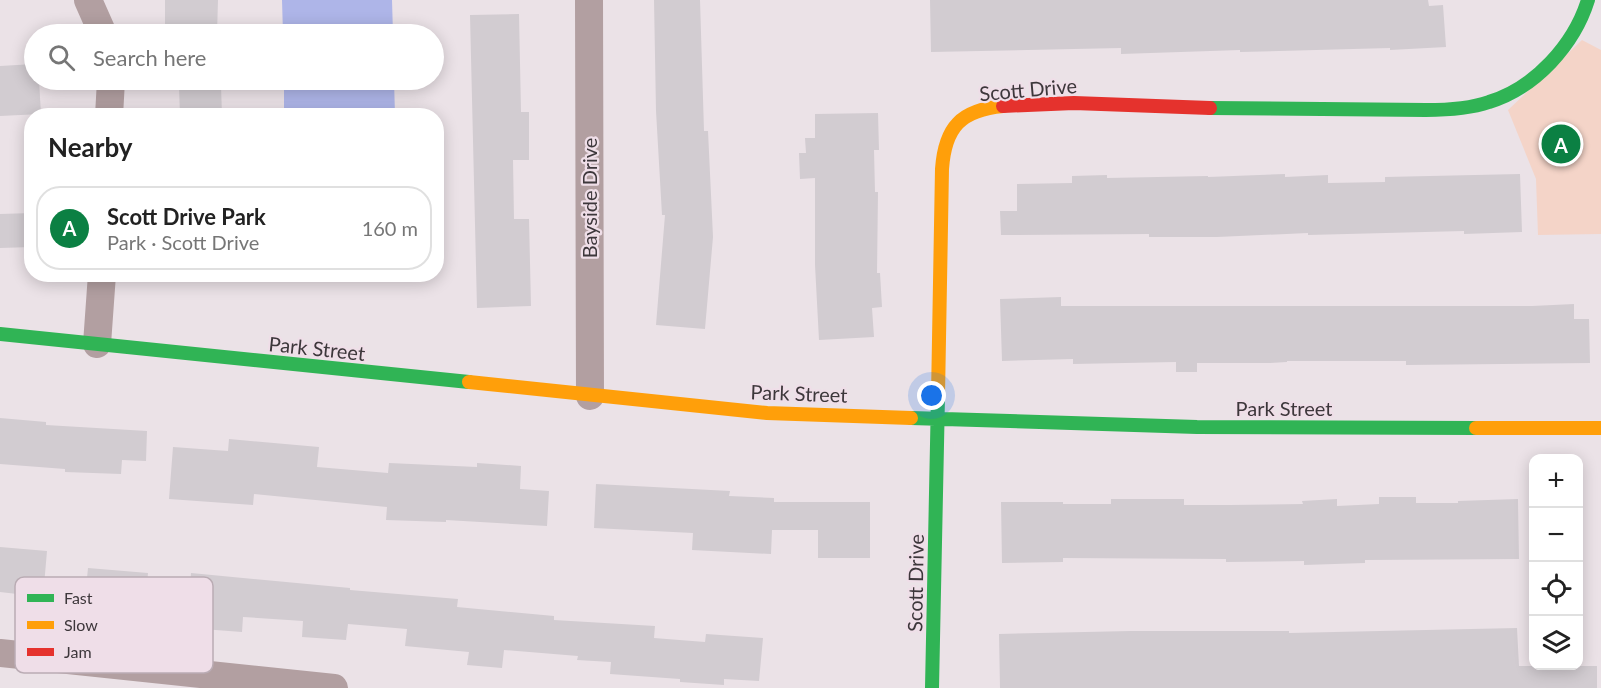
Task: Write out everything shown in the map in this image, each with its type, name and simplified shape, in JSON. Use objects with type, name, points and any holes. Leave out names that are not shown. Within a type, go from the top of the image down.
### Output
[{"type":"street","points":[[87,0],[98,24]]},
{"type":"street","name":"Bayside Drive","points":[[589,0],[590,396]]},
{"type":"street","name":"Scott Drive","points":[[932,688],[941,159],[949,135],[962,118],[980,108],[1066,103],[1304,111],[1464,108],[1503,97],[1545,68],[1581,20],[1588,0]]},
{"type":"street","points":[[109,108],[110,90]]},
{"type":"street","points":[[97,344],[101,282]]},
{"type":"street","name":"Park Street","points":[[0,334],[767,413],[1197,427],[1601,428]]},
{"type":"street","points":[[0,653],[15,655]]},
{"type":"street","points":[[190,673],[333,688]]},
{"type":"shaded area","points":[[1582,40],[1601,50],[1601,234],[1538,235],[1536,179],[1508,110]]},
{"type":"water","points":[[282,0],[392,0],[393,24],[283,24]]},
{"type":"water","points":[[284,90],[394,90],[395,108],[284,108]]},
{"type":"building","points":[[165,0],[218,0],[217,24],[165,24]]},
{"type":"building","points":[[654,0],[700,0],[704,131],[708,131],[713,237],[705,329],[656,325],[665,215],[662,215],[656,111]]},
{"type":"building","points":[[930,0],[1428,0],[1429,6],[1443,5],[1446,47],[1121,54],[1121,48],[931,52]]},
{"type":"building","points":[[519,14],[521,112],[529,112],[529,160],[513,160],[514,219],[529,219],[531,306],[477,308],[470,15]]},
{"type":"building","points":[[24,65],[24,90],[40,90],[41,108],[24,108],[24,115],[0,116],[0,66]]},
{"type":"building","points":[[179,90],[221,90],[222,108],[180,108]]},
{"type":"building","points":[[878,113],[879,150],[874,150],[875,192],[878,192],[877,273],[880,273],[882,307],[872,308],[874,337],[819,340],[815,265],[815,178],[800,179],[799,153],[806,153],[805,138],[815,138],[815,114]]},
{"type":"building","points":[[1285,174],[1285,177],[1328,175],[1328,183],[1385,182],[1385,177],[1520,174],[1522,232],[1464,234],[1464,231],[1308,235],[1308,233],[1217,237],[1149,237],[1149,234],[1001,235],[1000,211],[1017,211],[1017,184],[1072,183],[1072,176],[1107,175],[1107,178]]},
{"type":"building","points":[[24,213],[24,247],[0,248],[0,214]]},
{"type":"building","points":[[1061,297],[1061,306],[1532,306],[1574,304],[1574,319],[1589,319],[1590,363],[1406,365],[1406,361],[1287,361],[1197,363],[1197,372],[1176,372],[1176,362],[1073,364],[1073,359],[1002,361],[1000,299]]},
{"type":"building","points":[[0,418],[46,422],[46,425],[147,431],[146,461],[122,460],[121,474],[65,472],[65,469],[0,464]]},
{"type":"building","points":[[229,439],[319,447],[317,467],[388,473],[389,463],[477,467],[477,463],[521,466],[520,489],[549,491],[547,526],[446,520],[446,522],[386,520],[387,507],[254,494],[253,505],[169,499],[173,447],[228,451]]},
{"type":"building","points":[[596,484],[730,491],[729,496],[774,498],[774,502],[870,502],[870,558],[818,558],[818,530],[772,530],[771,554],[692,550],[693,533],[594,528]]},
{"type":"building","points":[[1379,497],[1416,497],[1416,503],[1518,499],[1519,559],[1365,560],[1365,563],[1304,565],[1304,561],[1226,562],[1226,559],[1063,558],[1063,562],[1002,563],[1001,502],[1111,504],[1111,499],[1184,499],[1184,505],[1230,505],[1303,504],[1302,501],[1337,499],[1337,506],[1379,504]]},
{"type":"building","points":[[0,547],[47,551],[45,577],[15,577],[15,594],[0,592]]},
{"type":"building","points":[[88,568],[148,573],[148,577],[87,577]]},
{"type":"building","points":[[191,573],[458,599],[457,607],[554,616],[554,620],[655,626],[654,638],[705,642],[706,634],[763,638],[759,681],[724,679],[724,685],[610,674],[611,662],[577,660],[578,656],[504,650],[502,668],[467,665],[469,652],[405,646],[407,629],[348,624],[346,640],[302,637],[303,621],[243,617],[242,632],[213,630],[213,577],[191,577]]},
{"type":"building","points":[[1517,628],[1519,666],[1529,666],[1529,670],[1583,670],[1583,666],[1597,666],[1597,688],[1000,688],[999,634],[1131,631],[1289,631],[1289,633]]},
{"type":"traffic: fast","points":[[1210,108],[1434,110],[1458,109],[1481,104],[1506,95],[1522,86],[1550,63],[1573,33],[1588,0]]},
{"type":"traffic: fast","points":[[0,334],[469,382]]},
{"type":"traffic: fast","points":[[932,688],[938,396]]},
{"type":"traffic: fast","points":[[911,418],[1197,427],[1476,428]]},
{"type":"traffic: slow","points":[[938,396],[944,154],[947,142],[958,123],[976,112],[1003,106]]},
{"type":"traffic: slow","points":[[469,382],[767,413],[911,418]]},
{"type":"traffic: slow","points":[[1476,428],[1601,428]]},
{"type":"traffic: jam","points":[[1003,106],[1074,103],[1210,108]]},
{"type":"place","name":"Scott Drive Park","points":[[1561,144]]}]
